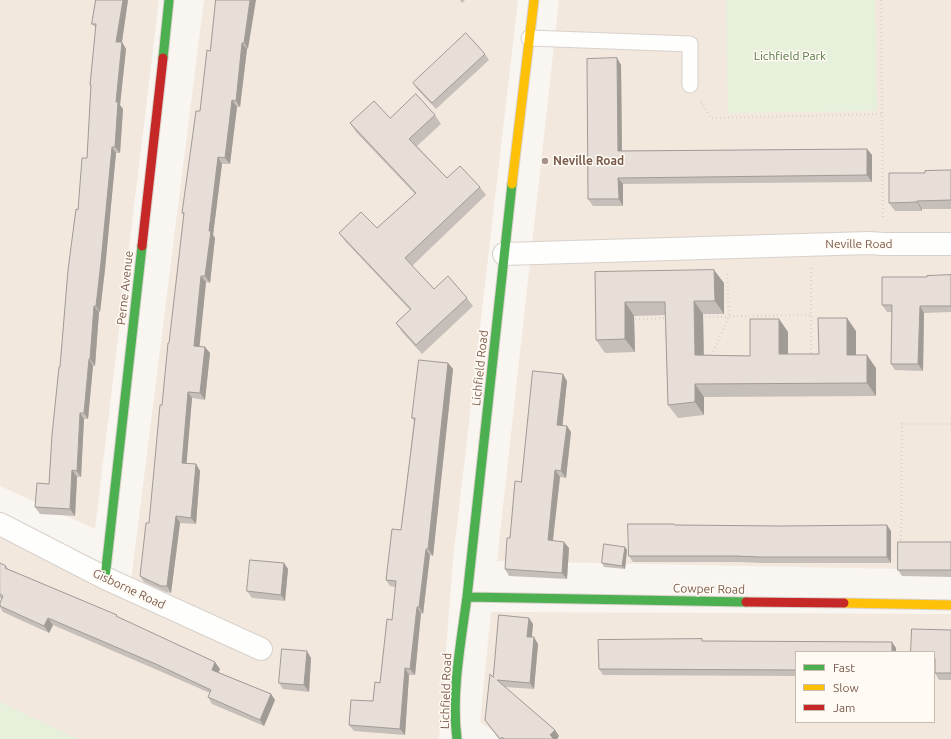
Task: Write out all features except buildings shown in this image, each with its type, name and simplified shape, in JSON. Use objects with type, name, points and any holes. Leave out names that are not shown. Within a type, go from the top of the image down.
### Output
[{"type":"street","name":"Perne Avenue","points":[[105,578],[169,0]]},
{"type":"street","name":"Lichfield Road","points":[[457,739],[455,724],[458,660],[467,597],[504,254],[534,0]]},
{"type":"street","name":"Neville Road","points":[[504,254],[868,242],[884,244],[951,244]]},
{"type":"street","name":"Gisborne Road","points":[[0,524],[105,578],[261,648]]},
{"type":"street","name":"Cowper Road","points":[[467,597],[951,605]]},
{"type":"lane","points":[[529,38],[690,44],[690,84]]},
{"type":"path","points":[[881,0],[884,244]]},
{"type":"path","points":[[690,84],[711,118],[882,114]]},
{"type":"path","points":[[811,245],[811,360]]},
{"type":"path","points":[[707,364],[729,316],[726,247]]},
{"type":"path","points":[[698,317],[811,315]]},
{"type":"path","points":[[635,319],[674,317]]},
{"type":"path","points":[[900,549],[902,424],[951,424]]},
{"type":"shaded area","points":[[0,0],[159,0],[95,529],[0,486]]},
{"type":"shaded area","points":[[204,0],[518,0],[453,560],[439,739],[0,739],[0,531],[130,589]]},
{"type":"shaded area","points":[[559,0],[951,0],[951,570],[497,561]]},
{"type":"shaded area","points":[[491,612],[951,614],[951,739],[504,739],[480,722]]},
{"type":"green space","name":"Lichfield Park","points":[[726,0],[875,0],[877,111],[728,113]]},
{"type":"green space","points":[[0,702],[77,739],[0,739]]},
{"type":"traffic: fast","points":[[163,58],[169,0]]},
{"type":"traffic: fast","points":[[457,739],[455,722],[456,686],[512,184]]},
{"type":"traffic: fast","points":[[105,578],[142,246]]},
{"type":"traffic: fast","points":[[467,597],[746,602]]},
{"type":"traffic: slow","points":[[512,184],[534,0]]},
{"type":"traffic: slow","points":[[844,603],[951,605]]},
{"type":"traffic: jam","points":[[142,246],[163,58]]},
{"type":"traffic: jam","points":[[746,602],[844,603]]},
{"type":"place","name":"Neville Road","points":[[545,161]]}]
